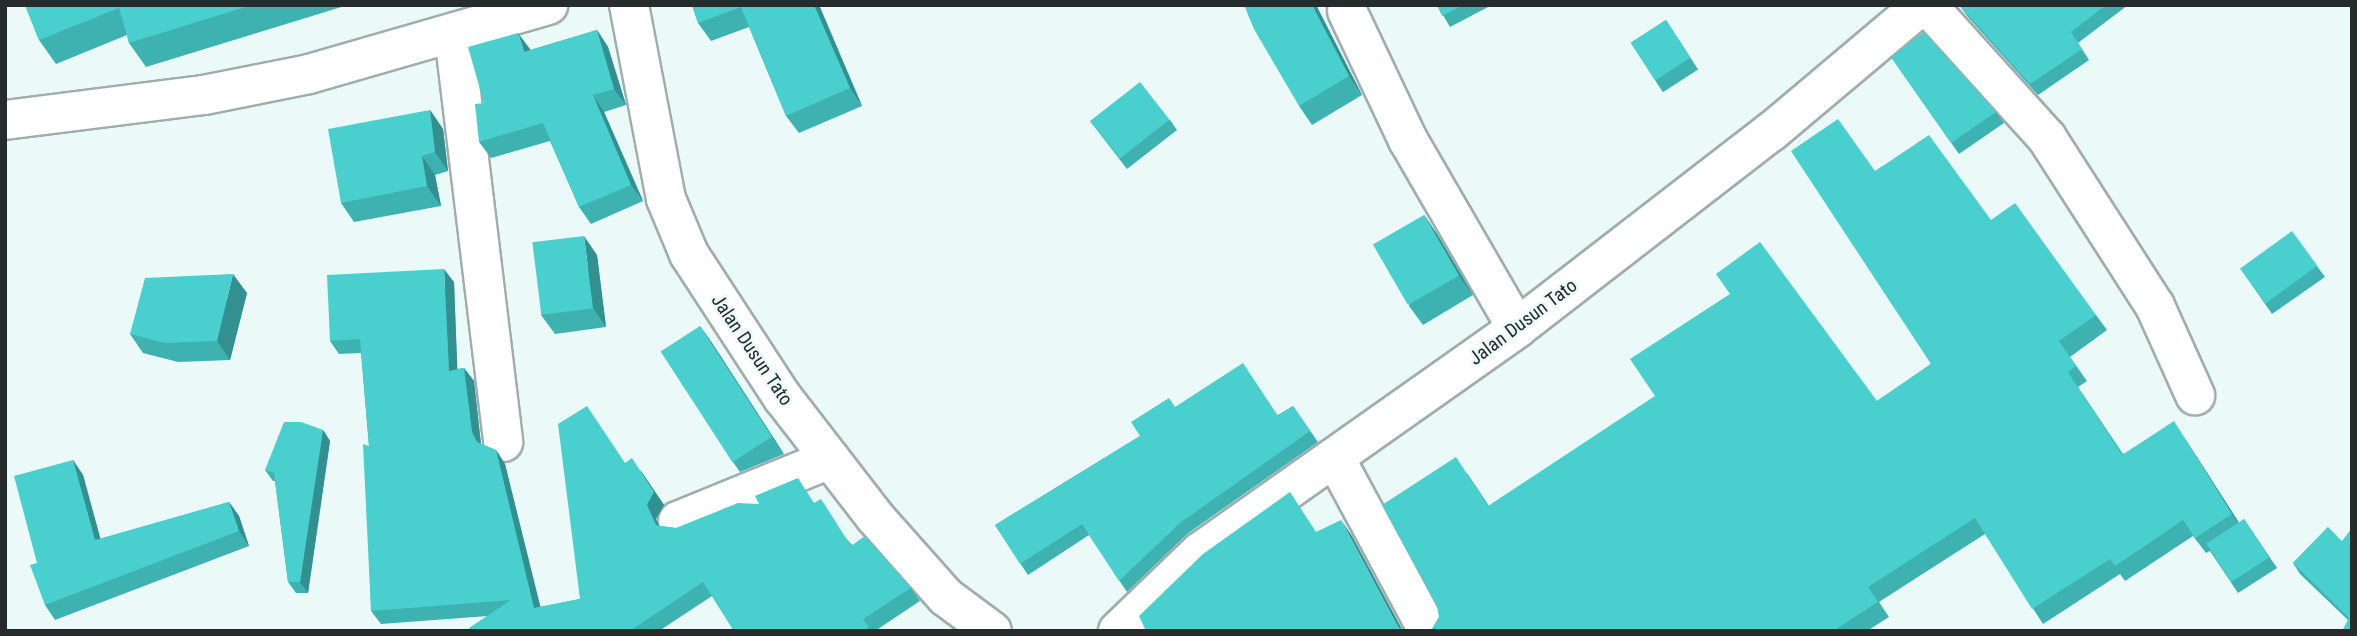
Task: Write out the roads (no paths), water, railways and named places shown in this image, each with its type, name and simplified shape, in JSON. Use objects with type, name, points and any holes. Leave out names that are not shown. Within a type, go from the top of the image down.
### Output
[{"type":"street","points":[[5,120],[204,95],[309,74],[454,35],[548,5]]},
{"type":"street","name":"Jalan Dusun Tato","points":[[629,5],[666,199],[689,254],[732,326],[830,459],[946,597],[992,631]]},
{"type":"street","name":"Jalan Dusun Tato","points":[[1118,631],[1200,552],[1517,328],[1771,132],[1922,5]]},
{"type":"street","points":[[1927,5],[2047,138],[2155,306],[2195,395]]},
{"type":"street","points":[[1347,11],[1408,140],[1517,328]]},
{"type":"street","points":[[454,35],[503,442]]},
{"type":"street","points":[[1335,458],[1428,631]]},
{"type":"street","points":[[678,521],[830,459]]}]
